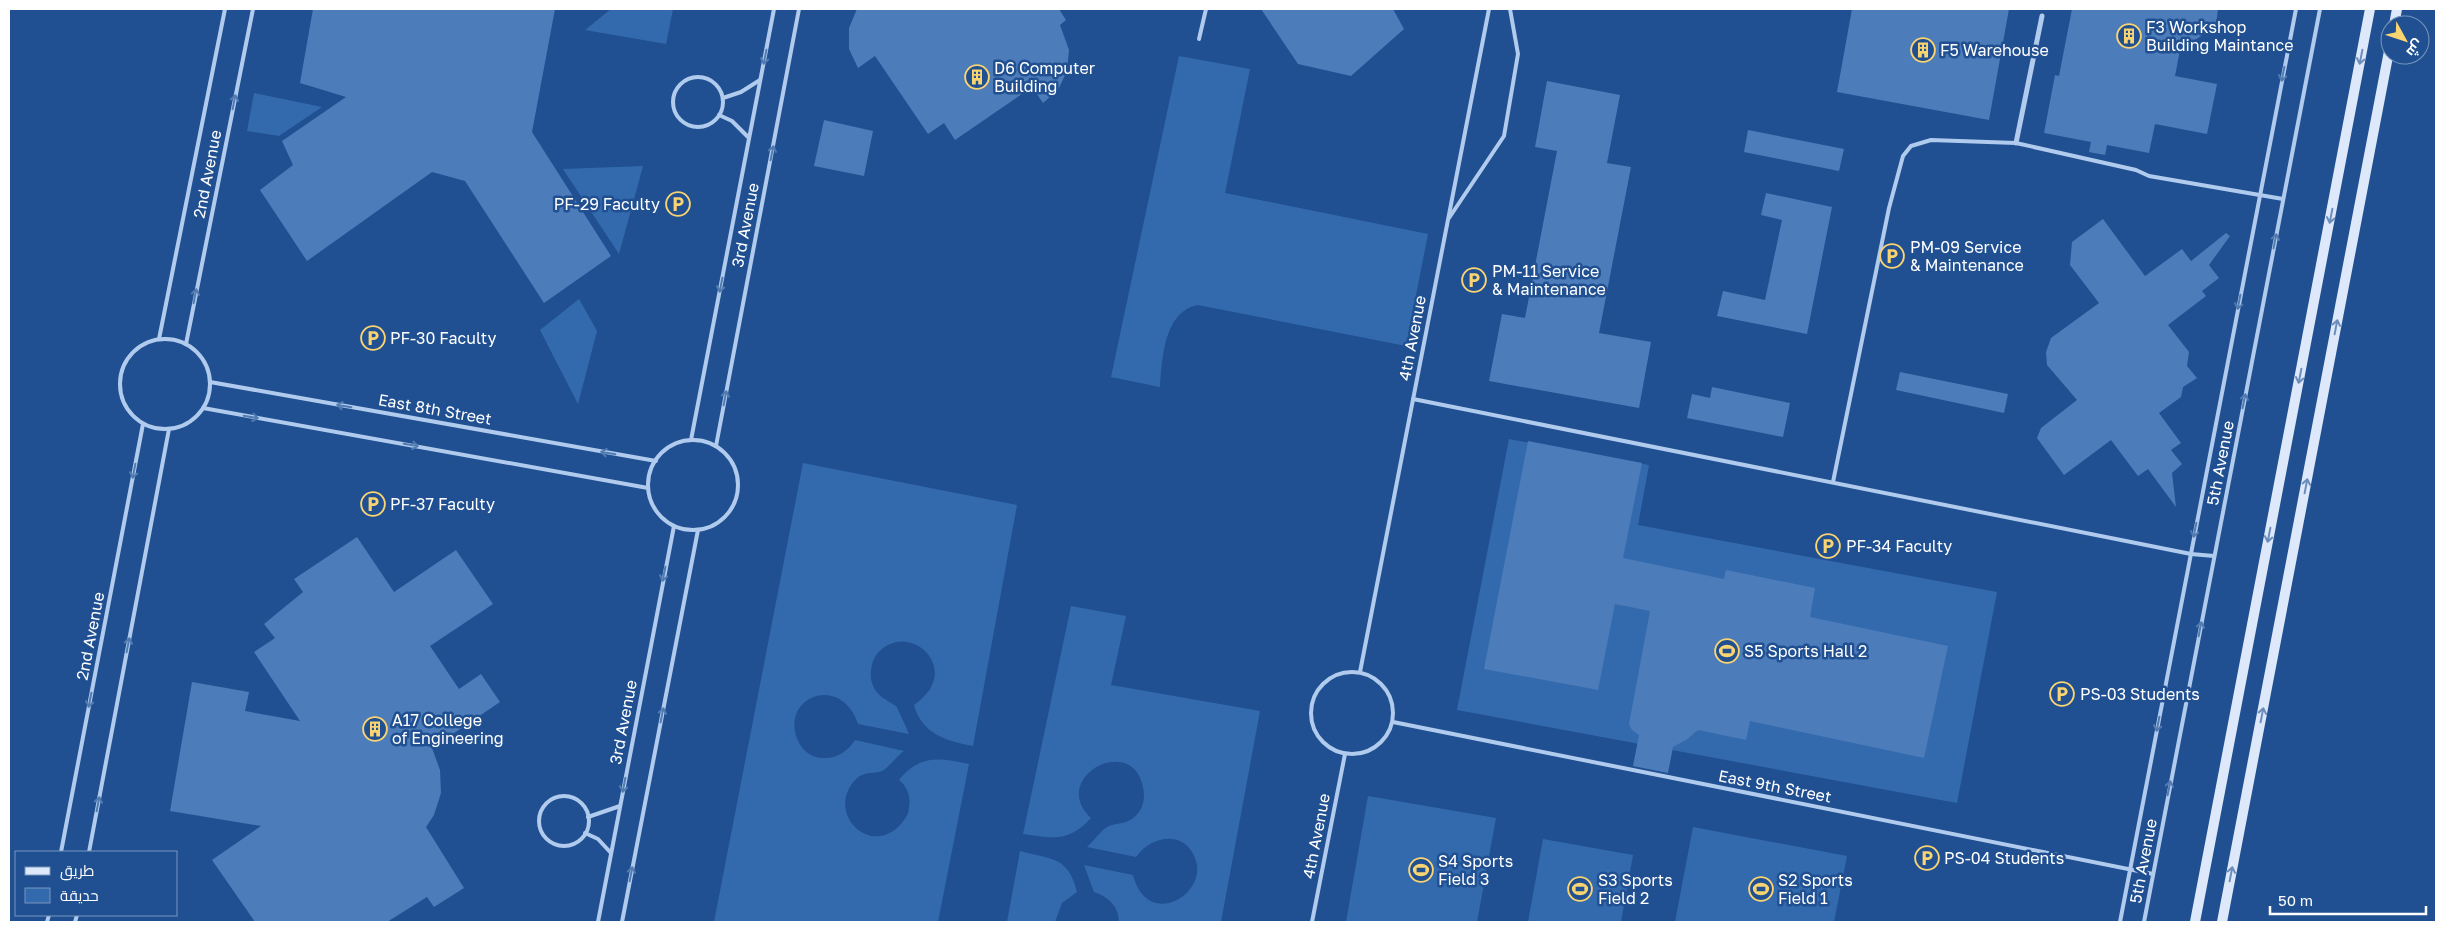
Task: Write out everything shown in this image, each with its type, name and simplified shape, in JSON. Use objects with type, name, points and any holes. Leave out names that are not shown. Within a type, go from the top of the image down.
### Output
[{"type":"main road","points":[[2195,922],[2370,9]]},
{"type":"main road","points":[[2222,922],[2386,65]]},
{"type":"street","points":[[2016,143],[2042,16]]},
{"type":"lane","name":"2nd Avenue","points":[[159,340],[225,9]]},
{"type":"lane","name":"2nd Avenue","points":[[186,344],[253,9]]},
{"type":"lane","name":"3rd Avenue","points":[[691,440],[774,9]]},
{"type":"lane","name":"3rd Avenue","points":[[716,446],[799,9]]},
{"type":"lane","points":[[1199,39],[1206,9]]},
{"type":"lane","name":"4th Avenue","points":[[1360,672],[1488,9]]},
{"type":"lane","points":[[1448,220],[1504,136],[1518,54],[1510,9]]},
{"type":"lane","name":"5th Avenue","points":[[2120,922],[2296,9]]},
{"type":"lane","name":"5th Avenue","points":[[2144,922],[2320,9]]},
{"type":"lane","points":[[699,77],[714,83],[722,98],[719,115],[706,125],[689,125],[676,114],[674,97],[683,82],[699,77]]},
{"type":"lane","points":[[722,98],[741,92],[760,80]]},
{"type":"lane","points":[[719,115],[732,121],[749,138]]},
{"type":"lane","points":[[1833,482],[1889,208],[1903,156],[1911,146],[1931,140],[2016,143],[2136,170],[2149,176],[2283,199]]},
{"type":"lane","points":[[159,340],[175,340],[186,344],[204,360],[210,382],[209,394],[203,408],[190,422],[169,429],[155,428],[143,424],[127,409],[122,398],[121,374],[132,354],[141,346],[159,340]]},
{"type":"lane","name":"East 8th Street","points":[[210,382],[656,461]]},
{"type":"lane","points":[[1413,398],[2191,554],[2214,556]]},
{"type":"lane","points":[[203,408],[648,488]]},
{"type":"lane","name":"2nd Avenue","points":[[61,851],[143,424]]},
{"type":"lane","points":[[88,851],[169,429]]},
{"type":"lane","points":[[691,440],[703,441],[716,446],[732,461],[736,472],[738,495],[727,516],[718,524],[698,530],[674,526],[663,519],[655,510],[648,488],[649,476],[656,461],[669,447],[691,440]]},
{"type":"lane","name":"3rd Avenue","points":[[598,922],[674,526]]},
{"type":"lane","points":[[622,922],[698,530]]},
{"type":"lane","points":[[1348,671],[1360,672],[1371,675],[1388,691],[1393,702],[1392,722],[1386,736],[1378,745],[1368,751],[1345,754],[1328,746],[1316,734],[1312,723],[1312,705],[1318,689],[1326,680],[1348,671]]},
{"type":"lane","name":"East 9th Street","points":[[1392,722],[2153,874]]},
{"type":"lane","name":"4th Avenue","points":[[1312,922],[1345,754]]},
{"type":"lane","points":[[556,797],[570,797],[580,802],[588,817],[585,833],[579,840],[571,844],[554,844],[542,832],[540,815],[548,801],[556,797]]},
{"type":"lane","points":[[588,817],[620,806]]},
{"type":"lane","points":[[585,833],[598,839],[611,853]]},
{"type":"green space","points":[[611,9],[673,9],[666,44],[585,30]]},
{"type":"green space","points":[[1179,56],[1250,69],[1225,193],[1428,234],[1406,346],[1198,305],[1187,309],[1178,316],[1172,326],[1164,350],[1160,387],[1111,377]]},
{"type":"green space","points":[[254,93],[322,107],[279,136],[247,131]]},
{"type":"green space","points":[[643,166],[619,254],[563,169]]},
{"type":"green space","points":[[579,299],[597,331],[578,404],[540,330]]},
{"type":"green space","name":"S5 Sports Hall 2","points":[[1509,439],[1649,465],[1638,525],[1997,592],[1957,803],[1457,710]]},
{"type":"green space","points":[[803,463],[1017,505],[973,746],[954,742],[936,734],[923,723],[914,705],[929,691],[935,677],[933,664],[927,652],[916,645],[903,641],[890,644],[875,656],[871,669],[871,679],[877,693],[896,706],[909,734],[858,724],[849,708],[838,698],[826,695],[814,697],[803,704],[796,714],[794,727],[799,743],[812,756],[828,758],[837,756],[849,748],[855,740],[904,751],[884,770],[863,774],[857,778],[848,791],[845,804],[848,816],[864,834],[876,836],[889,833],[904,820],[908,812],[909,796],[899,780],[915,766],[931,760],[948,760],[969,764],[938,922],[714,922]]},
{"type":"green space","points":[[1071,606],[1126,616],[1111,685],[1260,711],[1221,922],[1119,922],[1119,917],[1112,903],[1094,892],[1084,865],[1133,875],[1141,892],[1147,899],[1156,903],[1165,904],[1181,898],[1187,893],[1196,878],[1196,861],[1191,851],[1185,844],[1177,840],[1160,840],[1143,849],[1136,857],[1087,847],[1109,826],[1132,819],[1142,806],[1144,797],[1143,787],[1136,771],[1124,763],[1110,762],[1097,767],[1086,776],[1079,789],[1080,803],[1091,818],[1075,832],[1060,837],[1023,834]]},
{"type":"green space","name":"S4 Sports Field 3","points":[[1368,796],[1496,818],[1477,922],[1346,922]]},
{"type":"green space","name":"S2 Sports Field 1","points":[[1693,827],[1847,856],[1834,922],[1675,922]]},
{"type":"green space","name":"S3 Sports Field 2","points":[[1543,839],[1633,855],[1621,922],[1528,922]]},
{"type":"green space","points":[[1020,851],[1057,861],[1069,871],[1077,892],[1062,903],[1055,922],[1007,922]]},
{"type":"building","points":[[313,9],[555,9],[532,132],[611,256],[544,303],[465,181],[432,172],[307,261],[260,190],[293,165],[282,141],[346,97],[300,83]]},
{"type":"building","name":"D6 Computer Building","points":[[857,9],[1059,9],[1066,20],[1060,25],[1069,50],[1067,71],[1058,90],[1043,103],[1032,87],[955,140],[944,123],[928,134],[875,56],[858,68],[849,49],[849,28]]},
{"type":"building","points":[[1261,9],[1393,9],[1404,29],[1351,76],[1298,64]]},
{"type":"building","name":"F5 Warehouse","points":[[1852,9],[2009,9],[1989,120],[1837,92]]},
{"type":"building","points":[[2072,9],[2218,9],[2216,26],[2180,50],[2175,76],[2217,84],[2207,134],[2155,124],[2149,153],[2107,145],[2105,155],[2089,152],[2091,142],[2044,133],[2055,75],[2059,76]]},
{"type":"building","points":[[1547,81],[1620,95],[1607,163],[1631,167],[1599,333],[1651,342],[1639,408],[1489,381],[1502,314],[1525,318],[1557,151],[1535,147]]},
{"type":"building","points":[[824,120],[873,131],[864,176],[814,166]]},
{"type":"building","points":[[1748,130],[1844,149],[1839,171],[1744,152]]},
{"type":"building","points":[[1766,193],[1832,207],[1807,334],[1717,316],[1723,291],[1765,300],[1782,220],[1761,215]]},
{"type":"building","points":[[2103,219],[2145,276],[2182,249],[2191,261],[2226,233],[2230,236],[2209,265],[2219,278],[2202,291],[2206,296],[2168,325],[2189,352],[2187,366],[2197,378],[2183,387],[2181,397],[2159,413],[2181,443],[2171,450],[2182,464],[2172,473],[2176,507],[2148,469],[2138,476],[2111,440],[2064,475],[2037,438],[2041,428],[2077,400],[2047,365],[2046,352],[2051,338],[2099,303],[2070,265],[2072,242]]},
{"type":"building","points":[[1900,372],[2008,394],[2004,413],[1896,390]]},
{"type":"building","points":[[1712,387],[1790,403],[1783,437],[1687,418],[1692,394],[1710,398]]},
{"type":"building","points":[[1528,441],[1642,463],[1623,558],[1724,579],[1726,570],[1815,588],[1810,617],[1948,646],[1924,758],[1750,721],[1746,740],[1698,730],[1686,740],[1673,747],[1668,773],[1633,766],[1639,735],[1632,730],[1629,724],[1650,611],[1615,604],[1598,690],[1484,669]]},
{"type":"building","name":"A17 College of Engineering","points":[[357,537],[394,592],[456,550],[493,604],[430,646],[459,689],[481,674],[500,702],[432,748],[440,770],[441,793],[434,815],[426,827],[464,888],[434,907],[427,897],[387,922],[255,922],[212,860],[261,826],[170,811],[192,682],[249,692],[245,711],[300,721],[254,652],[275,638],[264,624],[303,592],[294,579]]},
{"type":"place","name":"F3 Workshop Building Maintance","points":[[2129,36]]},
{"type":"place","name":"F5 Warehouse","points":[[1923,50]]},
{"type":"place","name":"D6 Computer Building","points":[[977,77]]},
{"type":"place","name":"PF-29 Faculty","points":[[678,204]]},
{"type":"place","name":"PM-09 Service & Maintenance","points":[[1892,256]]},
{"type":"place","name":"PM-11 Service & Maintenance","points":[[1474,280]]},
{"type":"place","name":"PF-30 Faculty","points":[[373,338]]},
{"type":"place","name":"PF-37 Faculty","points":[[373,504]]},
{"type":"place","name":"PF-34 Faculty","points":[[1828,546]]},
{"type":"place","name":"S5 Sports Hall 2","points":[[1727,651]]},
{"type":"place","name":"PS-03 Students","points":[[2062,694]]},
{"type":"place","name":"A17 College of Engineering","points":[[375,729]]},
{"type":"place","name":"PS-04 Students","points":[[1927,858]]},
{"type":"place","name":"S4 Sports Field 3","points":[[1421,870]]},
{"type":"place","name":"S3 Sports Field 2","points":[[1580,889]]},
{"type":"place","name":"S2 Sports Field 1","points":[[1761,889]]}]
